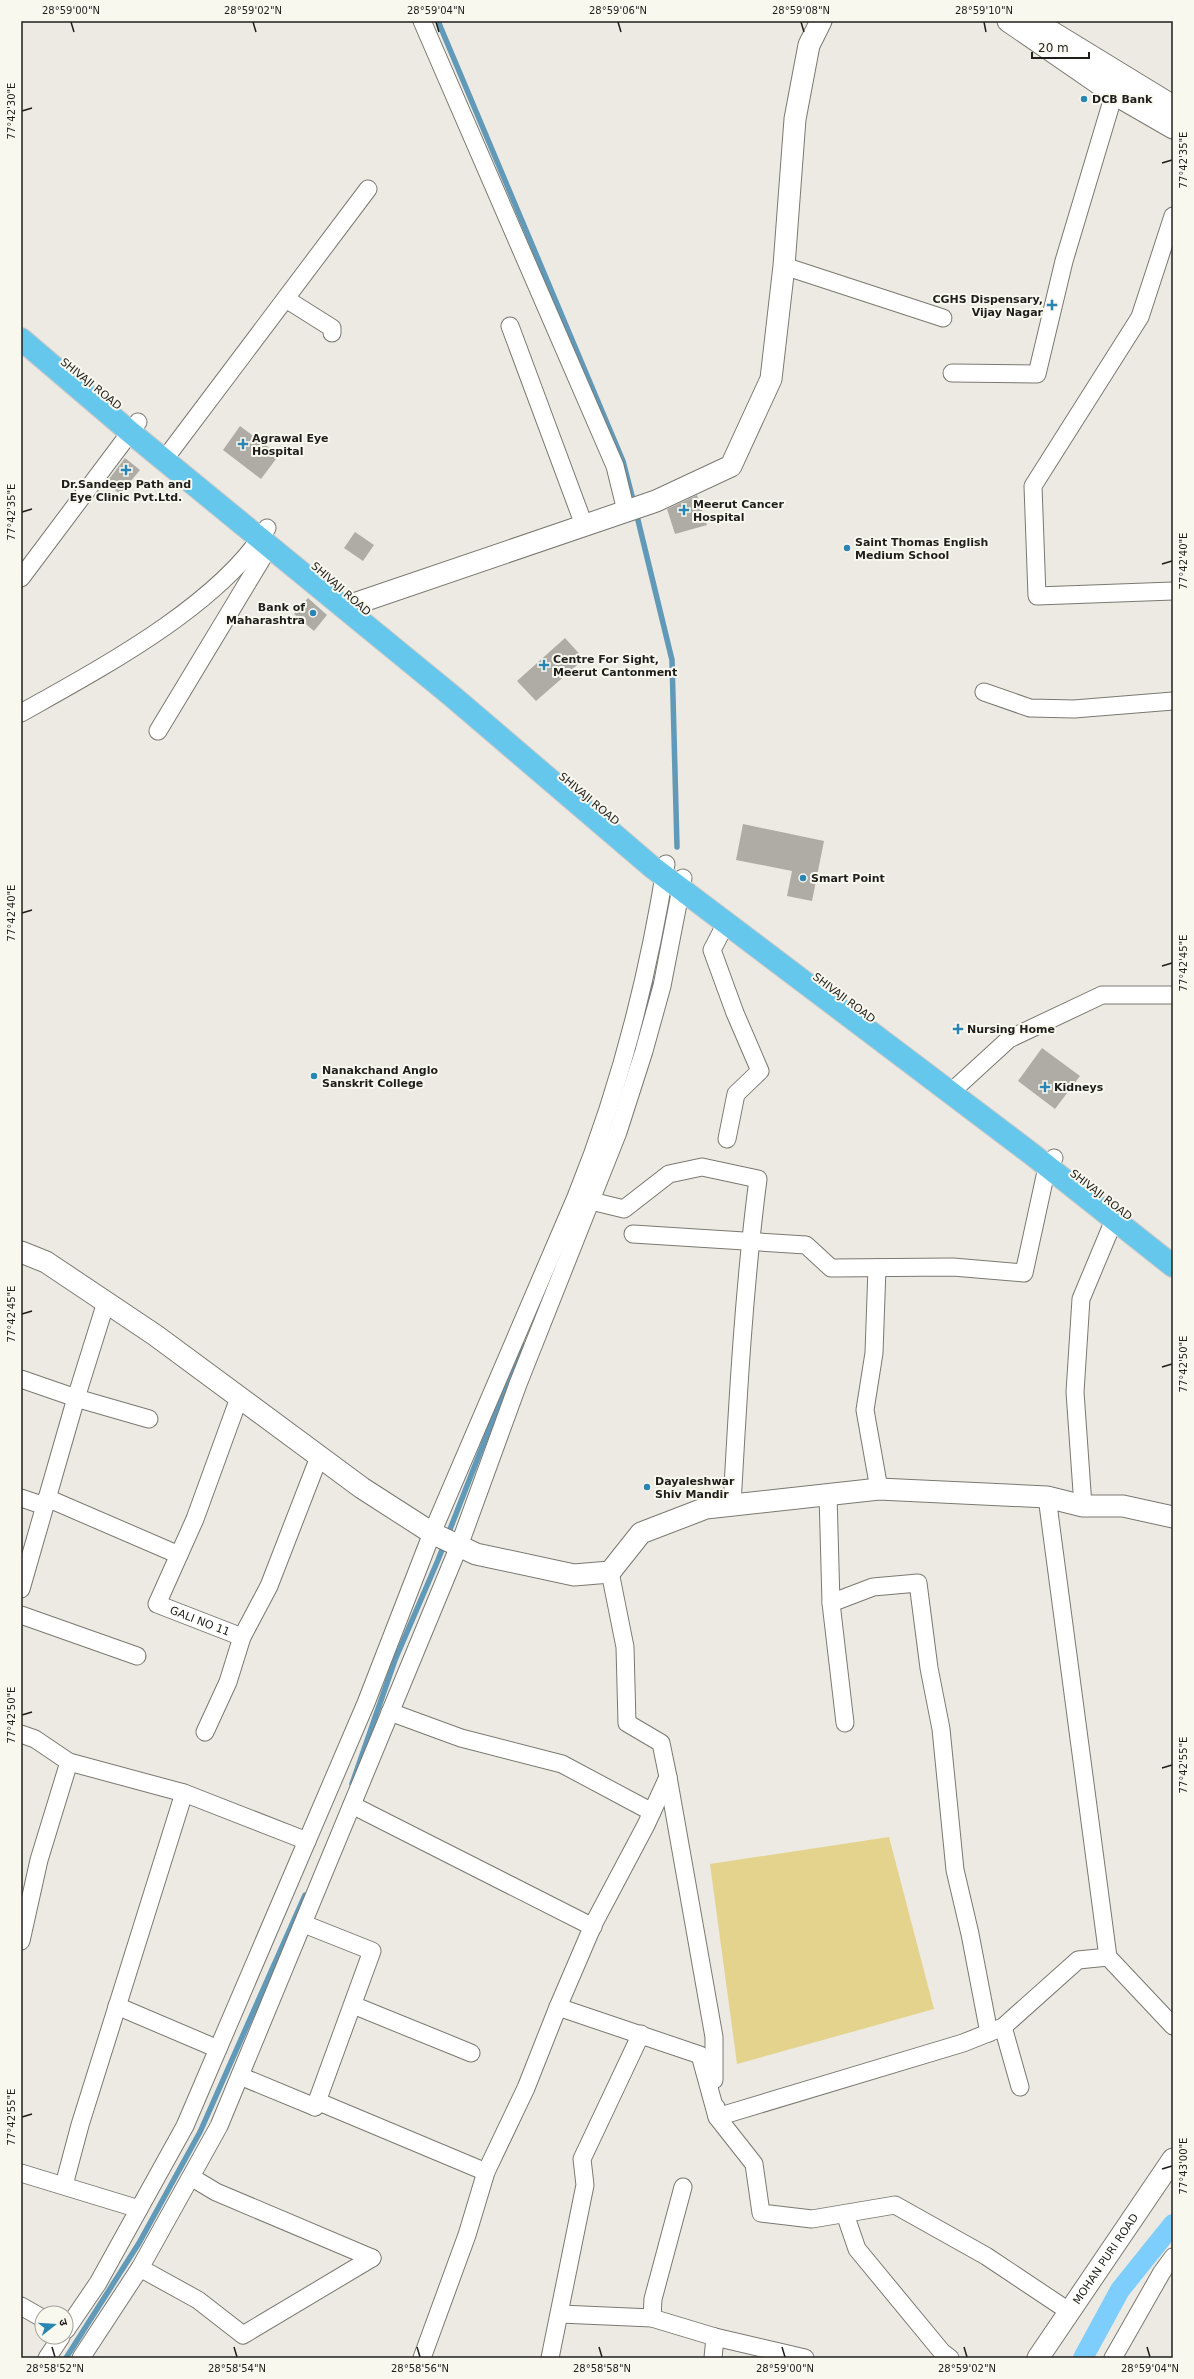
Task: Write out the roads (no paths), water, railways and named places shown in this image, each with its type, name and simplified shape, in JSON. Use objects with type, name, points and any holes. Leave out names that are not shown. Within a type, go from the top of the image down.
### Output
[{"type":"main road","name":"SHIVAJI ROAD","points":[[21,326],[47,354],[266,538],[354,608],[673,876],[1051,1162],[1171,1257]]},
{"type":"main road","points":[[21,339],[47,354]]},
{"type":"main road","points":[[673,876],[726,923],[954,1088]]},
{"type":"main road","points":[[1051,1162],[1114,1220],[1171,1257]]},
{"type":"street","points":[[422,21],[615,466],[628,511]]},
{"type":"street","points":[[354,608],[584,525],[656,502],[730,466],[771,379],[784,266],[795,119],[809,45],[821,21]]},
{"type":"street","points":[[1008,21],[1114,94],[1173,128]]},
{"type":"street","points":[[1034,21],[1173,106]]},
{"type":"street","points":[[952,374],[1037,374],[1064,261],[1114,94]]},
{"type":"street","points":[[168,455],[368,189]]},
{"type":"street","points":[[1173,216],[1140,317],[1033,486],[1038,596],[1173,591]]},
{"type":"street","points":[[784,266],[943,318]]},
{"type":"street","points":[[286,299],[324,322],[332,328],[332,333]]},
{"type":"street","points":[[510,326],[584,525]]},
{"type":"street","points":[[21,578],[134,427]]},
{"type":"street","points":[[21,713],[88,676],[183,614],[231,572],[266,538]]},
{"type":"street","points":[[158,731],[266,538]]},
{"type":"street","points":[[984,692],[1030,708],[1074,709],[1173,701]]},
{"type":"street","points":[[81,2358],[140,2268],[219,2126],[304,1924],[459,1546],[518,1384],[618,1132],[644,1052],[662,986],[673,876]]},
{"type":"street","points":[[74,2318],[98,2284],[186,2126],[366,1704],[435,1534],[594,1153],[643,989],[673,876]]},
{"type":"street","points":[[726,923],[712,950],[735,1012],[760,1071],[736,1094],[727,1139]]},
{"type":"street","points":[[954,1088],[1009,1039],[1102,995],[1173,995]]},
{"type":"street","points":[[633,1234],[806,1245],[831,1268],[953,1267],[1024,1273],[1051,1162]]},
{"type":"street","points":[[591,1201],[624,1209],[669,1174],[702,1167],[758,1179],[750,1242],[738,1390],[732,1505]]},
{"type":"street","points":[[1083,1506],[1075,1392],[1081,1299],[1114,1220]]},
{"type":"street","points":[[21,1252],[46,1262],[155,1335],[362,1488],[435,1534],[476,1554],[574,1575],[610,1572],[641,1533],[706,1508],[879,1489],[1047,1497],[1083,1506],[1123,1506],[1173,1517]]},
{"type":"street","points":[[877,1268],[874,1353],[865,1410],[879,1489]]},
{"type":"street","points":[[21,1589],[76,1398],[106,1302]]},
{"type":"street","points":[[21,1379],[76,1398],[149,1419]]},
{"type":"street","points":[[21,1498],[46,1502],[179,1555],[195,1519],[239,1398]]},
{"type":"street","points":[[205,1732],[228,1682],[242,1637],[269,1586],[319,1457]]},
{"type":"street","points":[[828,1494],[830,1603],[845,1723]]},
{"type":"street","points":[[1047,1497],[1108,1957],[1173,2026]]},
{"type":"street","name":"GALI NO 11","points":[[179,1555],[157,1604],[242,1637]]},
{"type":"street","points":[[610,1572],[625,1648],[627,1723],[661,1744],[668,1777],[714,2037],[713,2070],[718,2117]]},
{"type":"street","points":[[830,1603],[873,1587],[918,1583],[929,1668],[941,1729],[955,1870],[970,1934],[996,2030],[1020,2088]]},
{"type":"street","points":[[21,1615],[137,1656]]},
{"type":"street","points":[[390,1712],[461,1738],[562,1764],[652,1812]]},
{"type":"street","points":[[21,1734],[35,1739],[70,1762],[184,1793],[307,1841]]},
{"type":"street","points":[[21,1941],[39,1860],[70,1762]]},
{"type":"street","points":[[422,2358],[467,2235],[486,2172],[526,2088],[558,2007],[593,1926],[652,1812],[668,1777]]},
{"type":"street","points":[[64,2186],[80,2126],[184,1793]]},
{"type":"street","points":[[352,1805],[593,1926]]},
{"type":"street","points":[[304,1924],[372,1951],[315,2107]]},
{"type":"street","points":[[718,2117],[963,2043],[996,2030],[1078,1960],[1108,1957]]},
{"type":"street","points":[[353,2005],[471,2053]]},
{"type":"street","points":[[117,2006],[218,2049]]},
{"type":"street","points":[[558,2007],[700,2055],[718,2117],[754,2164],[761,2213],[812,2219],[895,2205],[986,2256],[1070,2312]]},
{"type":"street","points":[[550,2358],[585,2185],[582,2159],[641,2034]]},
{"type":"street","points":[[240,2076],[315,2107]]},
{"type":"street","points":[[315,2107],[319,2102],[486,2172]]},
{"type":"street","name":"MOHAN PURI ROAD","points":[[1038,2358],[1173,2159]]},
{"type":"street","points":[[21,2173],[140,2209]]},
{"type":"street","points":[[140,2268],[198,2300],[243,2335],[372,2258],[216,2192],[191,2177]]},
{"type":"street","points":[[652,2318],[653,2299],[683,2187]]},
{"type":"street","points":[[844,2214],[856,2249],[942,2352],[950,2358]]},
{"type":"street","points":[[1113,2358],[1162,2272],[1173,2257]]},
{"type":"street","points":[[21,2306],[34,2313]]},
{"type":"street","points":[[560,2314],[652,2318],[715,2337],[805,2358]]},
{"type":"street","points":[[713,2358],[715,2337]]},
{"type":"street","points":[[47,2358],[56,2345]]},
{"type":"waterway","points":[[438,21],[623,461],[634,504]]},
{"type":"waterway","points":[[636,512],[672,660],[677,847]]},
{"type":"waterway","points":[[639,1036],[651,984]]},
{"type":"waterway","points":[[352,1784],[395,1660],[438,1560],[522,1345]]},
{"type":"waterway","points":[[66,2358],[139,2243],[200,2132],[305,1895]]},
{"type":"waterway","points":[[1083,2358],[1120,2290],[1173,2224]]},
{"type":"place","name":"DCB Bank","points":[[1084,99]]},
{"type":"place","name":"CGHS Dispensary, Vijay Nagar","points":[[1052,305]]},
{"type":"place","name":"Agrawal Eye Hospital","points":[[243,444]]},
{"type":"place","name":"Dr.Sandeep Path and Eye Clinic Pvt.Ltd.","points":[[126,470]]},
{"type":"place","name":"Meerut Cancer Hospital","points":[[684,510]]},
{"type":"place","name":"Saint Thomas English Medium School","points":[[847,548]]},
{"type":"place","name":"Bank of Maharashtra","points":[[313,613]]},
{"type":"place","name":"Centre For Sight, Meerut Cantonment","points":[[544,665]]},
{"type":"place","name":"Smart Point","points":[[803,878]]},
{"type":"place","name":"Nursing Home","points":[[958,1029]]},
{"type":"place","name":"Nanakchand Anglo Sanskrit College","points":[[314,1076]]},
{"type":"place","name":"Kidneys","points":[[1045,1087]]},
{"type":"place","name":"Dayaleshwar Shiv Mandir","points":[[647,1487]]}]
